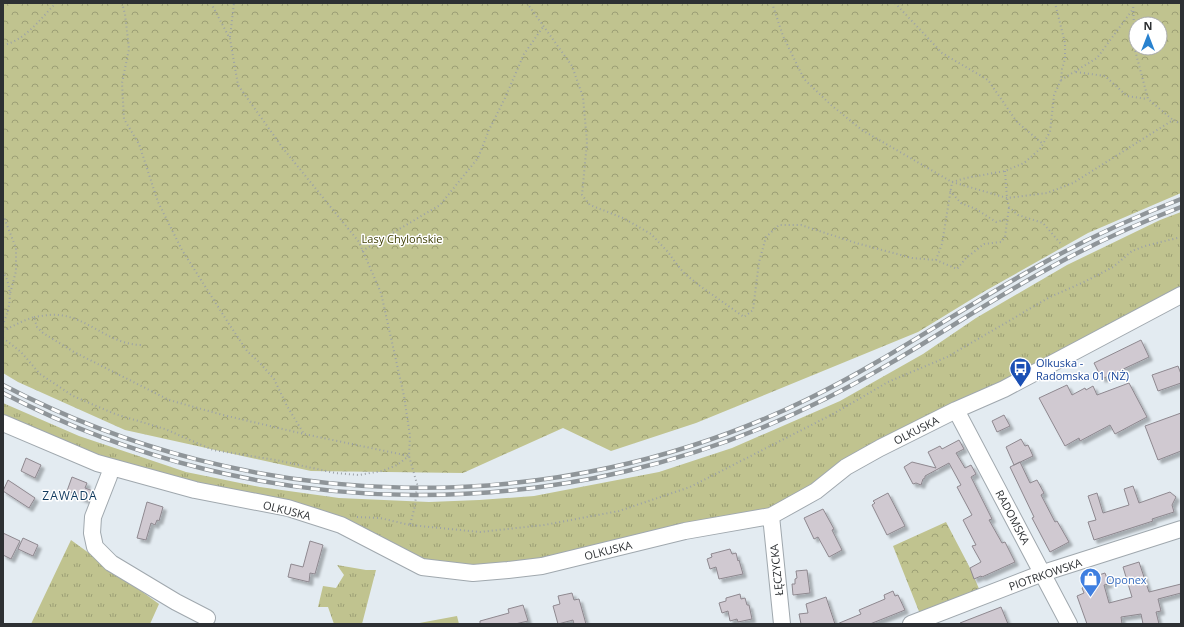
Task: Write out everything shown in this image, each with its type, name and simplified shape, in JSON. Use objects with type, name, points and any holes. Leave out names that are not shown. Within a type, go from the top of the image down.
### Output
[{"type":"street","name":"OLKUSKA","points":[[3,423],[97,463],[196,490],[288,508],[340,525],[422,567],[473,573],[542,566],[685,531],[771,516],[816,491],[846,467],[880,448],[956,410],[1004,389],[1181,295]]},
{"type":"street","name":"RADOMSKA","points":[[956,410],[1069,624]]},
{"type":"street","points":[[109,476],[93,517],[92,533],[95,548],[111,563],[176,602],[207,618]]},
{"type":"street","name":"ŁĘCZYCKA","points":[[771,516],[782,624]]},
{"type":"street","name":"PIOTRKOWSKA","points":[[911,624],[1043,573],[1181,529]]},
{"type":"path","points":[[3,45],[9,44],[28,32],[56,3]]},
{"type":"path","points":[[122,3],[125,14],[129,50],[122,83],[124,119],[139,144],[158,202],[182,250],[247,351],[274,379],[287,406],[304,434]]},
{"type":"path","points":[[212,3],[230,38]]},
{"type":"path","points":[[234,3],[230,38],[238,85],[282,147],[359,242],[381,293],[404,396],[410,436],[409,456],[417,484],[415,506],[410,525]]},
{"type":"path","points":[[527,3],[572,66],[583,97],[587,142],[582,195],[590,205],[623,218],[651,234],[668,252],[684,273],[744,317],[753,310],[759,262],[766,237],[779,225],[801,225],[856,243],[912,258],[936,260],[957,269],[966,258],[984,244],[1001,242],[1006,237],[1009,207],[1005,171]]},
{"type":"path","points":[[772,3],[783,36],[804,79],[831,105],[862,130],[952,182],[1007,198],[1048,193],[1073,183],[1173,120]]},
{"type":"path","points":[[895,3],[942,53],[988,80],[1017,122],[1043,144]]},
{"type":"path","points":[[952,182],[1005,171],[1024,163],[1040,149],[1050,132],[1054,96],[1061,80],[1065,59],[1065,43],[1055,3]]},
{"type":"path","points":[[1133,3],[1135,50],[1148,99]]},
{"type":"path","points":[[1061,80],[1097,58],[1134,8]]},
{"type":"path","points":[[362,251],[440,205],[478,158],[489,130],[506,98],[524,54],[543,27]]},
{"type":"path","points":[[1075,72],[1104,76],[1127,96],[1148,99],[1173,120],[1181,124]]},
{"type":"path","points":[[936,260],[942,244],[952,182]]},
{"type":"path","points":[[950,191],[961,203],[976,209],[996,222],[1008,218]]},
{"type":"path","points":[[1009,207],[1018,215],[1043,223],[1061,244]]},
{"type":"path","points":[[3,215],[16,248],[16,271],[10,294],[9,310],[3,324]]},
{"type":"path","points":[[356,517],[380,518],[410,525],[480,532],[544,525],[618,511],[690,487],[831,415],[888,382],[947,357],[1050,297],[1113,267],[1132,251],[1145,246],[1181,238]]},
{"type":"path","points":[[3,271],[7,278],[10,294]]},
{"type":"path","points":[[3,331],[34,317],[59,315],[76,319],[117,340],[131,345],[142,345]]},
{"type":"path","points":[[34,317],[37,327],[43,333],[74,352],[169,400],[223,415],[304,434],[409,456]]},
{"type":"path","points":[[3,338],[21,352],[40,374],[73,396],[115,414],[165,429],[213,450],[276,460],[335,473],[359,475],[382,471],[397,465],[409,456]]},
{"type":"green space","name":"Lasy Chylońskie","points":[[3,3],[1181,3],[1181,193],[1088,233],[985,291],[918,332],[696,423],[611,451],[563,428],[463,473],[311,471],[125,430],[18,382],[3,373]]},
{"type":"green space","points":[[1181,212],[1181,289],[762,512],[490,570],[424,560],[352,523],[117,466],[3,421],[3,403],[79,436],[186,472],[260,487],[339,498],[429,502],[534,496],[659,472],[732,448],[840,401],[923,354],[976,318],[1067,265],[1160,220]]},
{"type":"green space","points":[[946,522],[980,591],[920,614],[893,546]]},
{"type":"green space","points":[[71,540],[159,604],[150,624],[31,624]]},
{"type":"green space","points":[[337,565],[366,570],[376,570],[362,624],[334,624],[328,607],[318,607],[323,586],[336,588],[344,575]]},
{"type":"green space","points":[[457,616],[459,624],[414,624]]},
{"type":"building","points":[[1141,340],[1149,357],[1102,379],[1094,363]]},
{"type":"building","points":[[1178,366],[1181,374],[1181,383],[1158,391],[1152,375]]},
{"type":"building","points":[[1129,383],[1147,417],[1115,434],[1110,425],[1080,441],[1079,438],[1065,446],[1039,398],[1067,385],[1072,395],[1085,388],[1086,390],[1093,386],[1097,395]]},
{"type":"building","points":[[1181,413],[1181,451],[1158,460],[1145,426]]},
{"type":"building","points":[[1004,415],[1010,426],[997,432],[992,421]]},
{"type":"building","points":[[1021,439],[1025,446],[1028,445],[1033,456],[1014,465],[1006,447]]},
{"type":"building","points":[[959,440],[964,449],[956,453],[965,468],[971,465],[976,474],[971,477],[992,519],[989,520],[1002,543],[1005,542],[1015,562],[982,577],[981,576],[974,579],[970,568],[981,562],[972,546],[976,545],[963,520],[972,515],[957,487],[961,485],[949,463],[925,476],[921,485],[916,483],[913,484],[904,467],[912,462],[936,468],[928,452],[940,446],[942,449]]},
{"type":"building","points":[[26,458],[41,465],[35,478],[21,471]]},
{"type":"building","points":[[1020,462],[1030,483],[1037,480],[1044,493],[1041,495],[1055,522],[1057,521],[1069,542],[1050,552],[1032,518],[1034,517],[1010,467]]},
{"type":"building","points":[[72,477],[87,483],[85,488],[93,491],[89,501],[67,491]]},
{"type":"building","points":[[8,480],[35,498],[29,508],[3,491]]},
{"type":"building","points":[[1133,486],[1139,503],[1170,492],[1176,497],[1172,505],[1174,512],[1152,519],[1153,521],[1094,540],[1088,522],[1096,520],[1088,496],[1097,493],[1103,513],[1129,505],[1124,489]]},
{"type":"building","points":[[888,493],[905,526],[887,535],[872,505],[875,503],[873,501]]},
{"type":"building","points":[[147,502],[163,507],[159,521],[157,520],[155,525],[151,523],[146,540],[137,538]]},
{"type":"building","points":[[823,509],[834,529],[832,530],[842,550],[829,557],[818,537],[814,539],[804,518]]},
{"type":"building","points":[[3,533],[20,541],[11,559],[3,555]]},
{"type":"building","points":[[23,538],[38,545],[33,556],[18,549]]},
{"type":"building","points":[[310,541],[323,545],[315,574],[310,573],[309,582],[288,577],[291,564],[303,567]]},
{"type":"building","points":[[730,549],[732,554],[736,553],[743,574],[719,579],[716,567],[710,569],[707,559],[712,557],[711,554]]},
{"type":"building","points":[[1139,562],[1149,592],[1181,584],[1181,593],[1158,599],[1161,611],[1156,612],[1159,624],[1143,624],[1141,614],[1121,617],[1122,624],[1087,624],[1077,596],[1084,593],[1082,588],[1086,586],[1083,580],[1105,573],[1109,584],[1104,585],[1109,603],[1132,597],[1123,567]]},
{"type":"building","points":[[807,570],[810,593],[793,595],[792,584],[795,584],[795,579],[797,578],[796,571]]},
{"type":"building","points":[[893,591],[895,596],[898,595],[905,610],[870,624],[837,624],[861,614],[859,610],[885,599],[884,595]]},
{"type":"building","points":[[572,593],[574,600],[579,599],[586,624],[574,624],[573,620],[558,624],[553,606],[560,604],[558,596]]},
{"type":"building","points":[[740,594],[741,599],[745,598],[747,605],[749,605],[752,619],[738,622],[737,619],[730,621],[728,611],[722,613],[719,603],[726,601],[726,598]]},
{"type":"building","points":[[826,597],[835,624],[801,624],[799,614],[808,613],[806,604]]},
{"type":"building","points":[[523,605],[528,621],[515,624],[480,624],[480,621],[509,613],[508,609]]},
{"type":"building","points":[[1001,607],[1008,624],[960,623]]},
{"type":"railway","points":[[3,385],[99,428],[199,460],[301,480],[404,488],[508,484],[610,468],[711,439],[808,399],[867,368],[1009,282],[1055,256],[1108,230],[1181,199]]},
{"type":"railway","points":[[3,393],[102,437],[204,469],[308,488],[414,495],[519,490],[624,472],[726,442],[825,399],[881,369],[1016,287],[1077,253],[1111,236],[1181,207]]},
{"type":"place","name":"Olkuska - Radomska 01 (NŻ)","points":[[1021,388]]},
{"type":"place","name":"Oponex","points":[[1091,598]]},
{"type":"district","name":"ZAWADA","points":[[70,495]]}]
